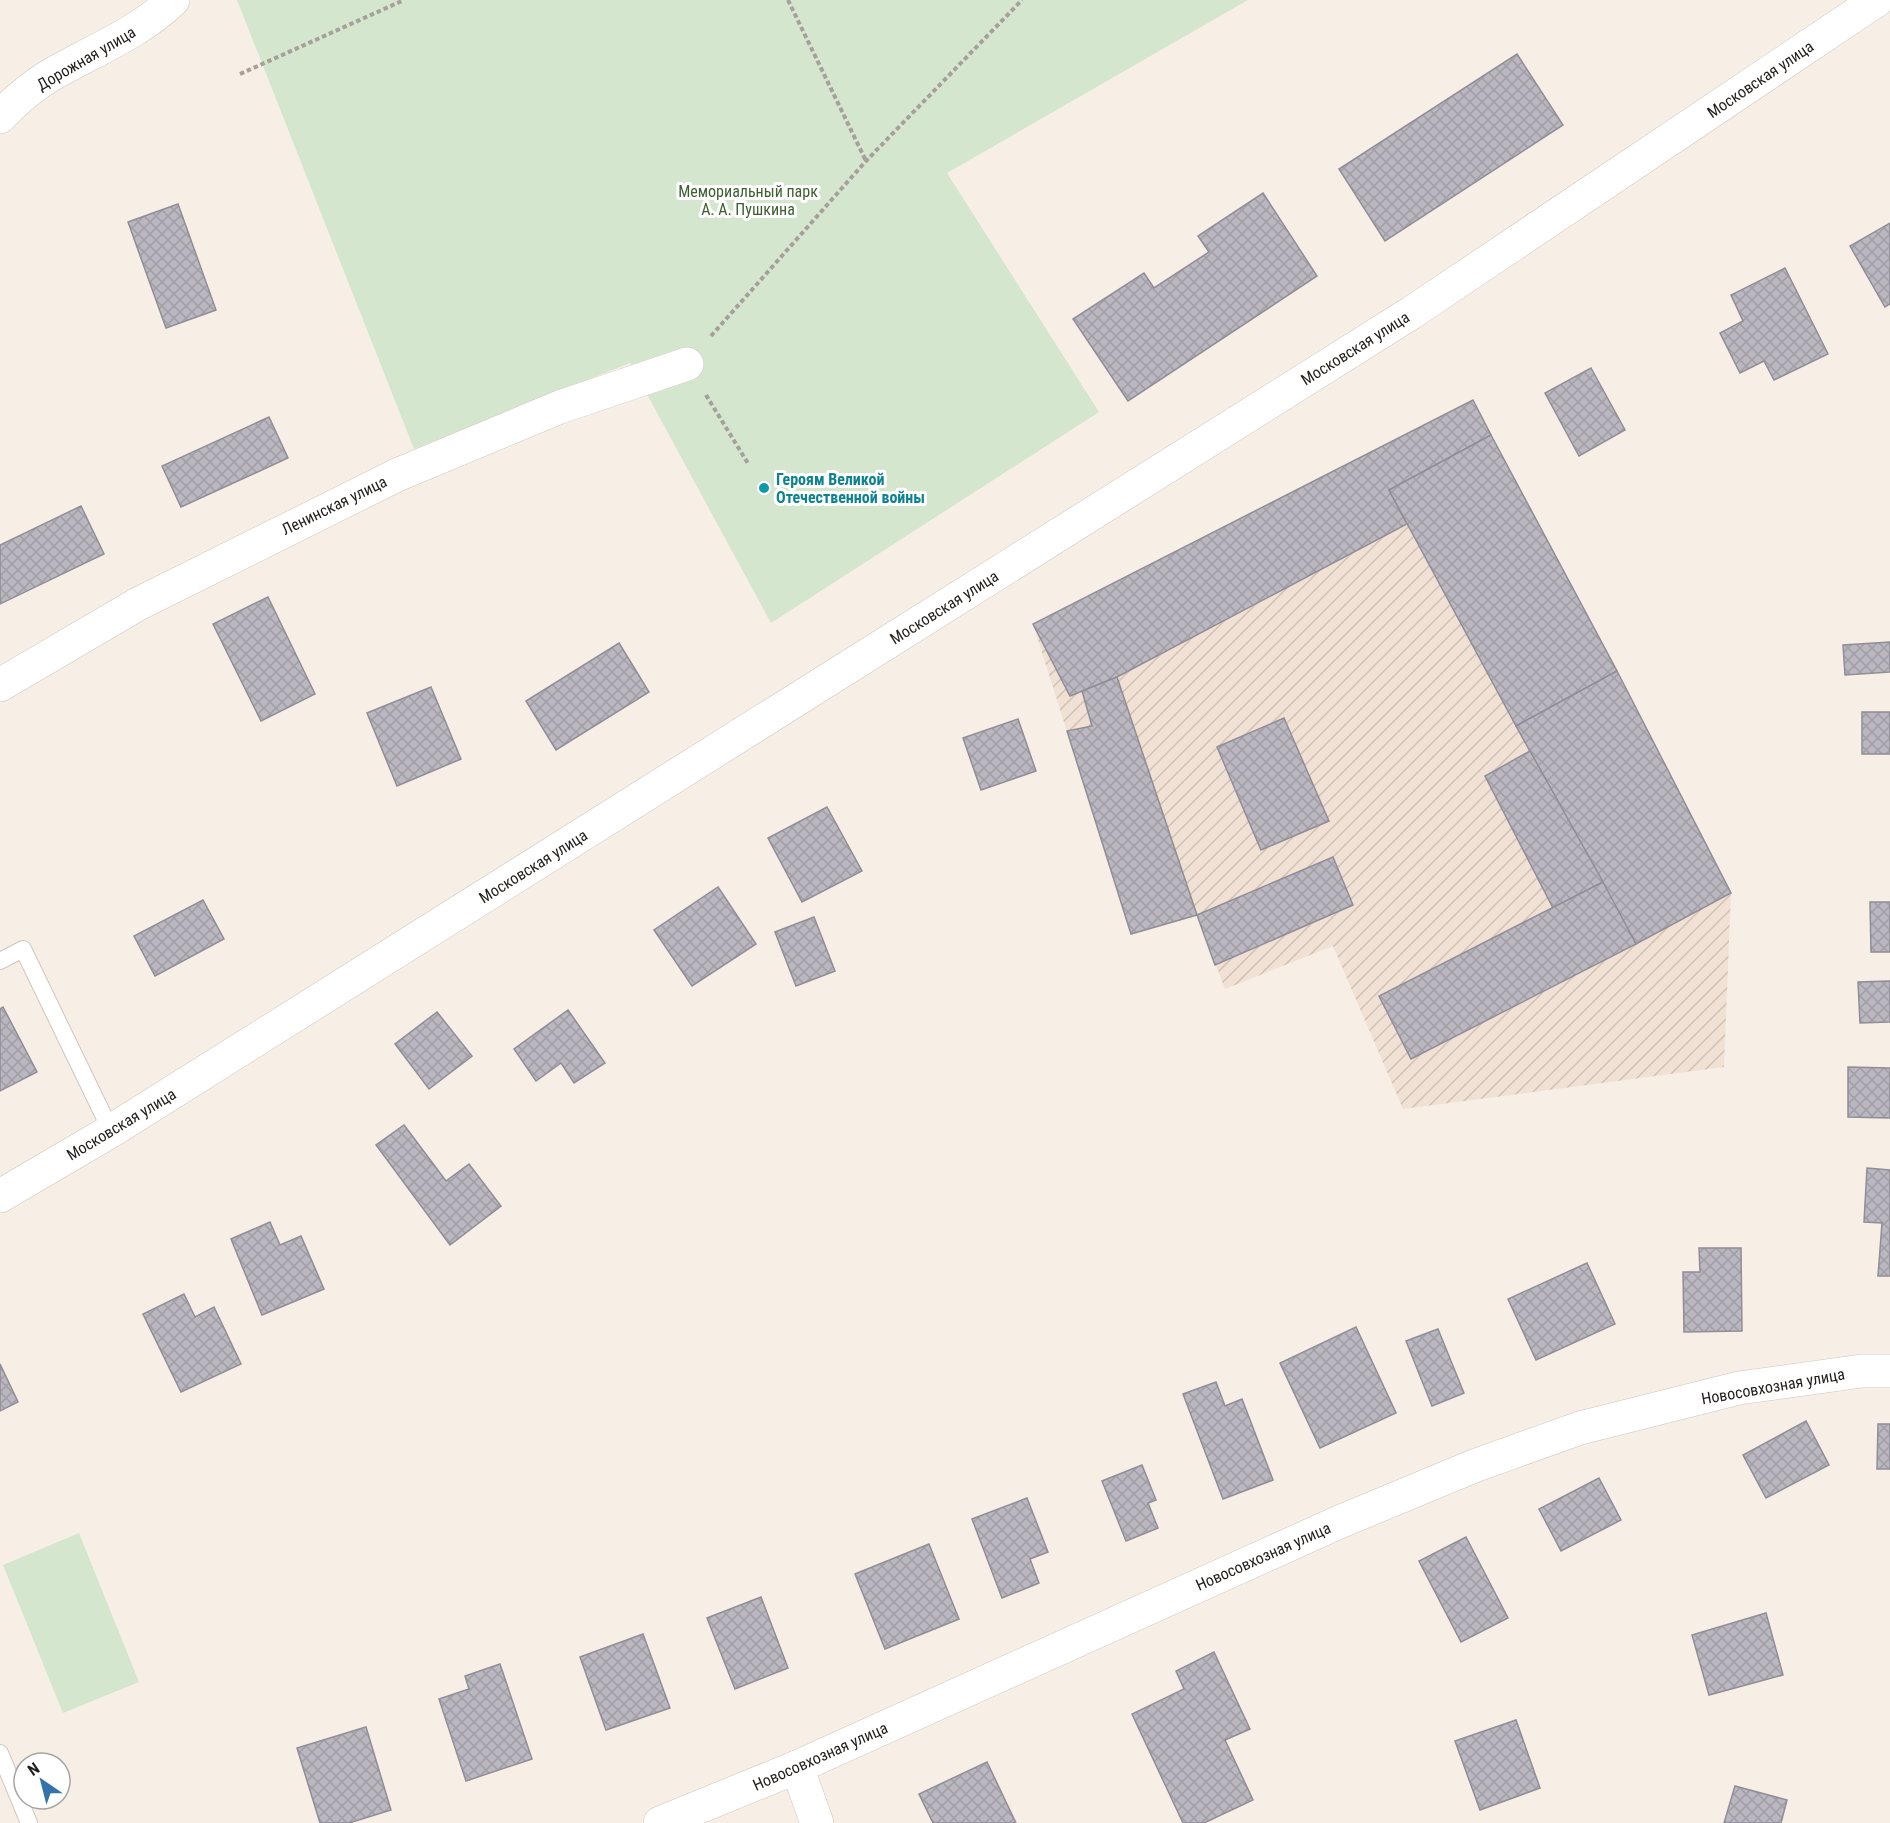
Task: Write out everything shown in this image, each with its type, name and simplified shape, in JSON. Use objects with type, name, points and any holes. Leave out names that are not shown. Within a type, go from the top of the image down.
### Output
[{"type":"street","name":"Дорожная улица","points":[[0,117],[20,97],[46,78],[136,30],[173,0]]},
{"type":"street","name":"Московская улица","points":[[0,1196],[111,1131],[1411,313],[1877,0]]},
{"type":"street","name":"Ленинская улица","points":[[0,685],[138,604],[397,474],[560,407],[687,364]]},
{"type":"street","name":"Новосовхозная улица","points":[[660,1823],[797,1767],[1337,1522],[1474,1466],[1558,1435],[1739,1388],[1862,1371],[1890,1371]]},
{"type":"street","points":[[797,1767],[817,1823]]},
{"type":"lane","points":[[0,961],[23,949],[111,1131]]},
{"type":"lane","points":[[0,1753],[29,1823]]},
{"type":"path","points":[[240,74],[404,0]]},
{"type":"path","points":[[788,0],[866,161]]},
{"type":"path","points":[[749,465],[687,364],[866,161],[1022,0]]},
{"type":"shaded area","points":[[1473,400],[1617,671],[1731,893],[1724,1067],[1403,1109],[1333,946],[1225,989],[1197,916],[1131,934],[1033,624]]},
{"type":"green space","name":"Мемориальный парк А. А. Пушкина","points":[[237,0],[1248,0],[947,173],[1099,412],[771,623],[630,363],[414,449]]},
{"type":"green space","points":[[79,1533],[139,1682],[63,1713],[3,1565]]},
{"type":"building","points":[[1517,54],[1563,125],[1385,241],[1339,169]]},
{"type":"building","points":[[1263,193],[1317,276],[1128,401],[1073,319],[1144,273],[1154,288],[1209,252],[1198,236]]},
{"type":"building","points":[[178,204],[216,310],[166,328],[128,222]]},
{"type":"building","points":[[1890,223],[1890,304],[1885,307],[1850,246]]},
{"type":"building","points":[[1785,268],[1828,354],[1774,380],[1764,361],[1740,373],[1720,333],[1743,321],[1731,295]]},
{"type":"building","points":[[1591,368],[1625,430],[1579,456],[1545,393]]},
{"type":"building","points":[[1473,400],[1491,435],[1389,490],[1407,524],[1117,677],[1070,696],[1033,624]]},
{"type":"building","points":[[269,417],[288,458],[181,507],[162,466]]},
{"type":"building","points":[[1491,435],[1617,671],[1516,726],[1389,490]]},
{"type":"building","points":[[81,506],[104,554],[0,604],[0,545]]},
{"type":"building","points":[[268,597],[315,694],[261,721],[213,624]]},
{"type":"building","points":[[1890,642],[1890,672],[1845,675],[1843,645]]},
{"type":"building","points":[[619,643],[649,692],[556,750],[526,701]]},
{"type":"building","points":[[1617,671],[1731,893],[1636,944],[1516,726]]},
{"type":"building","points":[[1117,677],[1197,915],[1131,934],[1067,731],[1092,726],[1082,691]]},
{"type":"building","points":[[431,687],[461,759],[397,786],[367,713]]},
{"type":"building","points":[[1862,712],[1890,712],[1890,754],[1862,754]]},
{"type":"building","points":[[1284,718],[1329,821],[1261,850],[1217,747]]},
{"type":"building","points":[[1018,719],[1036,771],[981,790],[963,738]]},
{"type":"building","points":[[1530,751],[1603,882],[1553,908],[1485,776]]},
{"type":"building","points":[[827,807],[862,871],[802,902],[768,838]]},
{"type":"building","points":[[1333,857],[1353,905],[1215,965],[1197,915]]},
{"type":"building","points":[[1603,882],[1636,944],[1411,1059],[1379,996]]},
{"type":"building","points":[[718,887],[756,944],[692,986],[654,930]]},
{"type":"building","points":[[203,900],[224,939],[155,976],[134,936]]},
{"type":"building","points":[[1870,902],[1890,902],[1890,952],[1871,952]]},
{"type":"building","points":[[814,917],[835,971],[796,986],[775,932]]},
{"type":"building","points":[[1890,981],[1890,1022],[1860,1023],[1858,982]]},
{"type":"building","points":[[3,1007],[37,1072],[0,1091],[0,1009]]},
{"type":"building","points":[[568,1010],[605,1063],[574,1083],[561,1063],[536,1081],[514,1049]]},
{"type":"building","points":[[437,1012],[472,1056],[429,1089],[395,1044]]},
{"type":"building","points":[[1848,1067],[1890,1068],[1890,1118],[1848,1117]]},
{"type":"building","points":[[404,1125],[446,1181],[469,1164],[501,1206],[450,1245],[376,1145]]},
{"type":"building","points":[[1867,1168],[1890,1170],[1890,1276],[1878,1276],[1882,1223],[1864,1222]]},
{"type":"building","points":[[270,1222],[280,1245],[301,1236],[324,1289],[262,1315],[231,1239]]},
{"type":"building","points":[[1699,1248],[1741,1248],[1742,1331],[1684,1332],[1683,1272],[1700,1272]]},
{"type":"building","points":[[1587,1263],[1615,1324],[1536,1360],[1508,1299]]},
{"type":"building","points":[[184,1294],[195,1317],[214,1307],[241,1364],[181,1392],[143,1314]]},
{"type":"building","points":[[1356,1327],[1396,1413],[1320,1448],[1280,1363]]},
{"type":"building","points":[[1438,1329],[1464,1393],[1432,1406],[1406,1341]]},
{"type":"building","points":[[0,1364],[18,1402],[0,1411]]},
{"type":"building","points":[[1216,1382],[1225,1406],[1242,1399],[1273,1480],[1223,1499],[1183,1394]]},
{"type":"building","points":[[1806,1421],[1829,1465],[1766,1498],[1743,1455]]},
{"type":"building","points":[[1878,1424],[1890,1424],[1890,1469],[1877,1469]]},
{"type":"building","points":[[1142,1465],[1156,1500],[1148,1503],[1158,1528],[1126,1541],[1102,1481]]},
{"type":"building","points":[[1599,1478],[1621,1520],[1561,1551],[1539,1509]]},
{"type":"building","points":[[1027,1498],[1048,1552],[1030,1559],[1039,1583],[1002,1598],[972,1519]]},
{"type":"building","points":[[1466,1537],[1508,1618],[1461,1642],[1419,1561]]},
{"type":"building","points":[[929,1544],[959,1619],[885,1649],[855,1574]]},
{"type":"building","points":[[761,1597],[788,1668],[735,1689],[707,1618]]},
{"type":"building","points":[[1766,1613],[1783,1675],[1709,1695],[1692,1635]]},
{"type":"building","points":[[643,1634],[670,1708],[606,1730],[580,1657]]},
{"type":"building","points":[[1214,1652],[1250,1729],[1225,1740],[1253,1800],[1204,1823],[1183,1823],[1132,1714],[1184,1689],[1176,1671]]},
{"type":"building","points":[[500,1664],[532,1759],[466,1781],[439,1699],[469,1689],[465,1676]]},
{"type":"building","points":[[1516,1720],[1540,1788],[1480,1810],[1455,1741]]},
{"type":"building","points":[[366,1727],[391,1810],[349,1823],[320,1823],[297,1748]]},
{"type":"building","points":[[987,1762],[1016,1823],[933,1823],[919,1794]]},
{"type":"building","points":[[1735,1786],[1787,1800],[1781,1823],[1724,1823]]},
{"type":"place","name":"Героям Великой Отечественной войны","points":[[764,488]]}]
